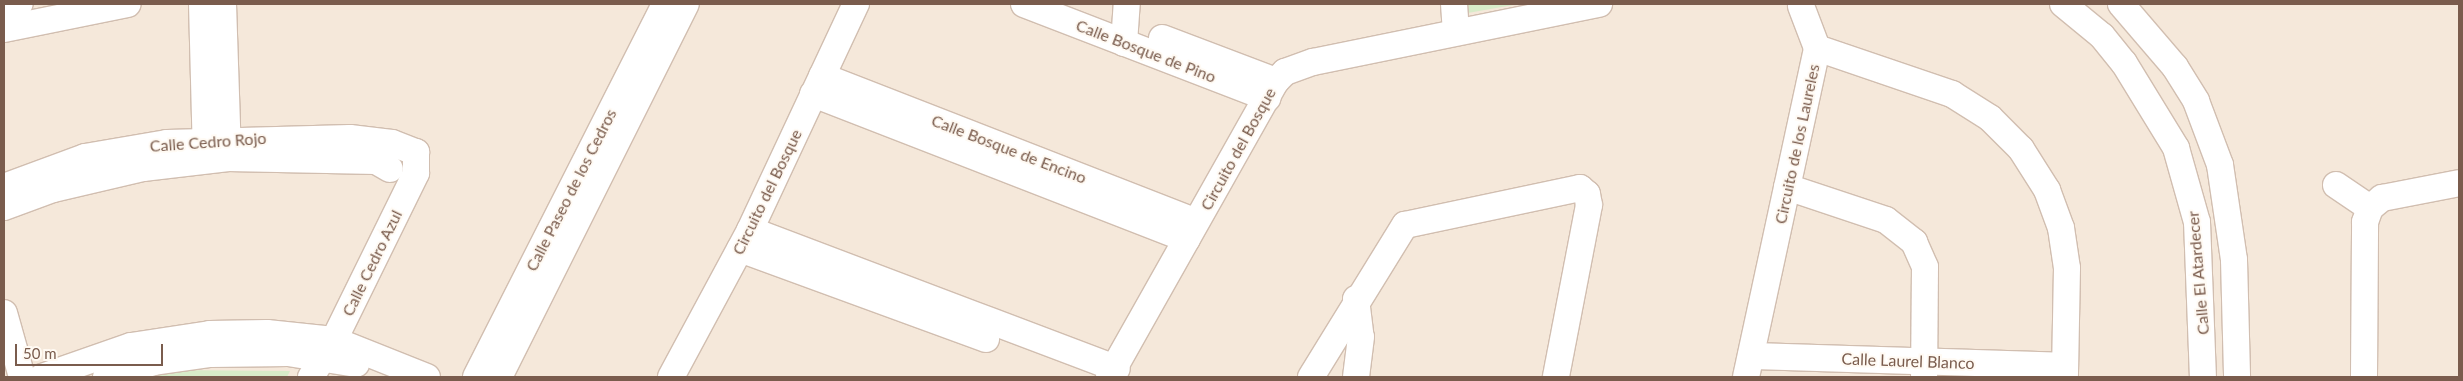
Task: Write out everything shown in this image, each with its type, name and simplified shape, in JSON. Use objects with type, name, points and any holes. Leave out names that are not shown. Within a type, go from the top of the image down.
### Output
[{"type":"street","points":[[4,8],[20,4]]},
{"type":"street","points":[[4,29],[128,4]]},
{"type":"street","points":[[202,4],[217,149]]},
{"type":"street","points":[[217,149],[223,4]]},
{"type":"street","name":"Calle Paseo de los Cedros","points":[[499,377],[666,4]]},
{"type":"street","name":"Calle Paseo de los Cedros","points":[[476,377],[686,4]]},
{"type":"street","name":"Circuito del Bosque","points":[[671,377],[745,240],[856,4]]},
{"type":"street","name":"Calle Bosque de Pino","points":[[1024,4],[1125,23]]},
{"type":"street","name":"Calle Bosque de Pino","points":[[1072,4],[1125,23],[1271,90]]},
{"type":"street","points":[[1454,4],[1456,32]]},
{"type":"street","name":"Circuito del Bosque","points":[[1113,373],[1271,90],[1297,65],[1599,4]]},
{"type":"street","name":"Calle El Atardecer","points":[[2063,4],[2102,36],[2124,63],[2176,148],[2197,222],[2203,377]]},
{"type":"street","name":"Calle El Atardecer","points":[[2121,4],[2175,66],[2196,101],[2218,157],[2234,260],[2237,377]]},
{"type":"street","points":[[1801,6],[1817,48]]},
{"type":"street","name":"Circuito de los Laureles","points":[[1748,366],[1817,48],[1952,94],[1990,118],[2021,149],[2047,190],[2061,228],[2066,268],[2065,372]]},
{"type":"street","name":"Calle Bosque de Encino","points":[[818,85],[1191,231]]},
{"type":"street","name":"Calle Cedro Rojo","points":[[4,187],[85,157],[350,138],[392,143],[416,152]]},
{"type":"street","name":"Calle Cedro Rojo","points":[[4,207],[53,189],[217,149],[376,161],[390,169]]},
{"type":"street","points":[[390,169],[416,152]]},
{"type":"street","name":"Calle Cedro Azul","points":[[319,356],[416,173],[416,152]]},
{"type":"street","name":"Calle Cedro Azul","points":[[319,356],[393,189],[390,169]]},
{"type":"street","points":[[2364,377],[2365,222],[2370,208],[2382,198],[2459,183]]},
{"type":"street","points":[[2336,185],[2370,208]]},
{"type":"street","points":[[1788,187],[1886,220],[1914,242],[1925,267],[1924,369]]},
{"type":"street","points":[[1311,377],[1356,299],[1405,225],[1580,188],[1587,194],[1556,377]]},
{"type":"street","points":[[745,240],[923,306],[1113,373]]},
{"type":"street","points":[[1356,299],[1361,337],[1356,377]]},
{"type":"street","points":[[923,306],[1091,377]]},
{"type":"street","points":[[4,313],[22,377]]},
{"type":"street","points":[[42,377],[112,367],[210,344],[319,356],[427,377]]},
{"type":"street","points":[[319,356],[389,377]]},
{"type":"street","name":"Calle Laurel Blanco","points":[[1748,366],[2065,372]]},
{"type":"shaded area","points":[[4,4],[2459,4],[2459,377],[4,377]]},
{"type":"green space","points":[[1463,4],[1519,4],[1462,14]]},
{"type":"green space","points":[[167,370],[290,371],[287,377],[146,377]]}]
